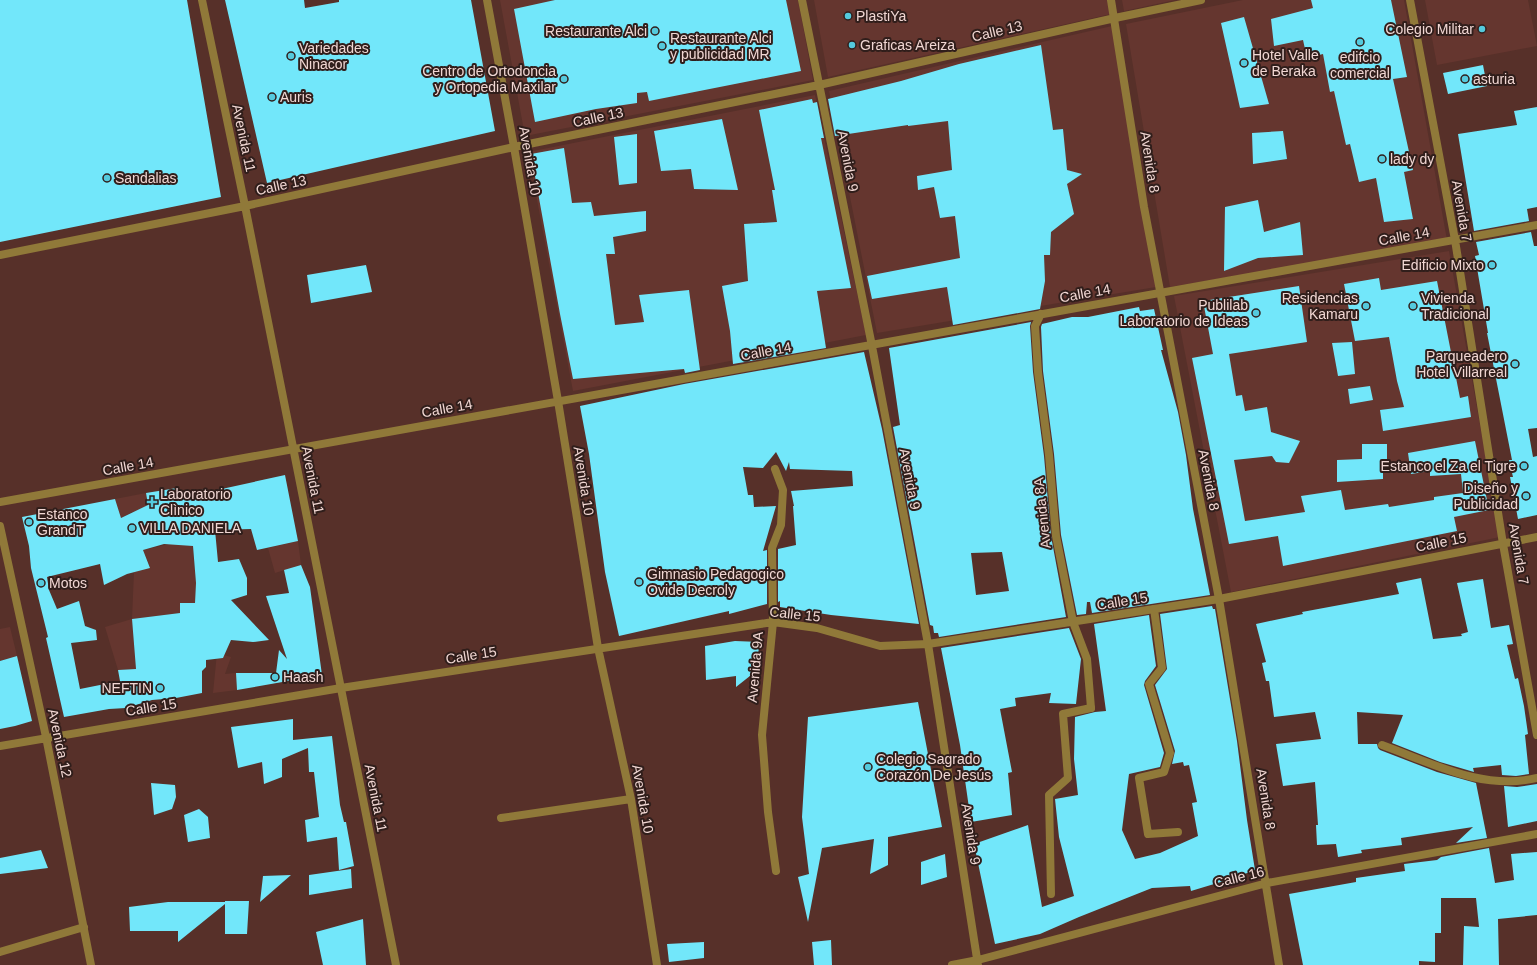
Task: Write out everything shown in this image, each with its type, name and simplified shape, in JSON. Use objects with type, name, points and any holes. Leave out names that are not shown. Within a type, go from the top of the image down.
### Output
[{"type":"street","name":"Avenida 11","points":[[202,0],[245,206],[396,965]]},
{"type":"street","name":"Avenida 10","points":[[487,0],[558,402],[598,648],[631,800],[657,965]]},
{"type":"street","name":"Avenida 9","points":[[802,0],[872,346],[928,644],[978,963]]},
{"type":"street","name":"Avenida 8","points":[[1111,0],[1144,208],[1219,599],[1267,883],[1279,965]]},
{"type":"street","name":"Calle 13","points":[[0,255],[245,206],[514,148],[819,85],[1201,0]]},
{"type":"street","name":"Avenida 7","points":[[1410,0],[1455,240],[1503,544],[1537,735]]},
{"type":"street","name":"Calle 14","points":[[0,502],[1537,225]]},
{"type":"street","name":"Avenida 8A","points":[[1040,314],[1034,326],[1038,372],[1049,455],[1056,536],[1073,622],[1087,659],[1092,708],[1063,714],[1068,778],[1049,795],[1051,894]]},
{"type":"street","name":"Avenida 9A","points":[[775,469],[783,490],[781,525],[772,548],[773,622],[762,735],[768,812],[776,871]]},
{"type":"street","name":"Avenida 12","points":[[0,526],[46,737],[91,965]]},
{"type":"street","name":"Calle 15","points":[[0,746],[341,688],[773,622],[817,628],[880,646],[928,644],[1219,599],[1537,537]]},
{"type":"street","points":[[1154,609],[1162,668],[1149,684],[1170,753],[1164,772],[1139,778],[1148,834],[1178,832]]},
{"type":"street","points":[[1382,745],[1453,773],[1488,780],[1514,782],[1537,778]]},
{"type":"street","points":[[502,818],[631,800]]},
{"type":"street","name":"Calle 16","points":[[952,965],[978,963],[1267,883],[1537,834]]},
{"type":"street","points":[[0,952],[84,928]]},
{"type":"shaded area","points":[[500,0],[798,0],[813,80],[525,136]]},
{"type":"shaded area","points":[[814,0],[1108,0],[1111,14],[828,77]]},
{"type":"shaded area","points":[[1122,0],[1175,0],[1124,11]]},
{"type":"shaded area","points":[[1243,0],[1404,0],[1447,240],[1170,287],[1126,24]]},
{"type":"shaded area","name":"Colegio Militar","points":[[1425,0],[1528,0],[1537,46],[1437,65]]},
{"type":"shaded area","points":[[1112,26],[1156,287],[877,333],[829,91]]},
{"type":"shaded area","points":[[815,95],[866,335],[573,391],[528,152]]},
{"type":"shaded area","points":[[1449,251],[1500,537],[1231,592],[1174,296]]},
{"type":"shaded area","points":[[146,493],[148,511],[132,512],[121,518],[115,499]]},
{"type":"shaded area","points":[[192,539],[196,583],[195,603],[180,603],[180,613],[132,619],[134,572],[150,567],[143,550]]},
{"type":"shaded area","points":[[298,541],[301,565],[275,573],[268,548]]},
{"type":"shaded area","points":[[132,619],[136,669],[118,670],[105,627]]},
{"type":"shaded area","points":[[10,627],[17,656],[0,661],[0,629]]},
{"type":"shaded area","points":[[217,653],[231,657],[225,674],[236,673],[237,690],[213,693]]},
{"type":"building","points":[[0,0],[187,0],[221,197],[0,242]]},
{"type":"building","points":[[225,0],[304,0],[305,8],[339,2],[339,0],[471,0],[495,131],[267,183]]},
{"type":"building","points":[[555,0],[786,0],[801,71],[649,101],[647,92],[637,93],[637,103],[596,109],[535,122],[514,9]]},
{"type":"building","points":[[1311,0],[1391,0],[1407,77],[1393,79],[1413,170],[1404,172],[1413,219],[1384,222],[1376,178],[1359,182],[1350,144],[1346,145],[1334,91],[1330,92],[1323,54],[1307,58],[1303,40],[1274,46],[1271,19],[1313,8]]},
{"type":"building","name":"Hotel Valle de Beraka","points":[[1244,17],[1269,104],[1240,108],[1221,23]]},
{"type":"building","points":[[1041,45],[1053,130],[1063,129],[1067,170],[1082,174],[1067,184],[1074,214],[1051,232],[1050,255],[1044,255],[1045,281],[1040,309],[953,325],[947,287],[872,299],[867,276],[960,258],[955,216],[940,218],[934,187],[918,190],[917,176],[952,170],[948,121],[908,125],[835,136],[828,99],[901,81],[959,64]]},
{"type":"building","name":"asturia","points":[[1483,65],[1487,86],[1448,94],[1443,73]]},
{"type":"building","points":[[812,99],[813,103],[817,102],[824,138],[821,138],[851,288],[817,291],[826,348],[733,364],[730,331],[722,286],[748,281],[744,224],[777,222],[772,190],[775,190],[759,110]]},
{"type":"building","points":[[1537,107],[1537,207],[1527,209],[1529,221],[1474,231],[1458,134],[1517,125],[1514,111]]},
{"type":"building","points":[[722,119],[738,190],[694,189],[691,169],[661,171],[654,131]]},
{"type":"building","points":[[1283,131],[1287,159],[1253,164],[1252,133]]},
{"type":"building","points":[[637,134],[637,183],[619,185],[614,137]]},
{"type":"building","points":[[564,148],[572,203],[591,202],[594,216],[646,211],[646,231],[613,237],[615,254],[606,254],[615,325],[644,322],[639,295],[689,290],[700,370],[685,373],[684,369],[573,379],[531,154]]},
{"type":"building","points":[[1258,200],[1264,232],[1300,222],[1303,255],[1258,258],[1224,271],[1225,207]]},
{"type":"building","points":[[1531,232],[1534,246],[1537,246],[1537,428],[1528,429],[1533,457],[1537,456],[1537,515],[1518,519],[1510,477],[1513,477],[1509,460],[1512,460],[1487,333],[1475,256],[1479,255],[1476,242]]},
{"type":"building","points":[[366,265],[372,292],[311,303],[307,275]]},
{"type":"building","points":[[1379,278],[1381,290],[1437,281],[1460,398],[1468,396],[1471,417],[1383,431],[1380,410],[1404,407],[1397,381],[1389,337],[1355,341],[1344,284]]},
{"type":"building","points":[[1299,286],[1307,342],[1229,354],[1236,396],[1242,395],[1245,411],[1267,407],[1271,432],[1300,441],[1289,463],[1276,462],[1272,456],[1234,460],[1245,521],[1305,512],[1301,496],[1341,490],[1345,510],[1388,504],[1389,507],[1434,500],[1434,497],[1463,493],[1461,474],[1430,476],[1430,471],[1411,474],[1408,453],[1475,441],[1489,510],[1454,517],[1457,531],[1283,566],[1278,536],[1229,544],[1192,358],[1213,354],[1203,301]]},
{"type":"building","points":[[1139,307],[1140,311],[1154,309],[1163,350],[1161,350],[1178,412],[1186,455],[1193,509],[1210,595],[1092,613],[1090,602],[1087,602],[1086,614],[1077,615],[1061,535],[1054,454],[1043,371],[1041,327],[1042,324],[1072,317],[1088,317]]},
{"type":"building","points":[[1031,322],[1033,372],[1044,456],[1051,536],[1066,617],[939,637],[938,633],[934,633],[933,626],[930,625],[893,427],[900,425],[889,348]],"holes":[[[1002,552],[1009,591],[976,595],[971,553]]]},
{"type":"building","points":[[1352,342],[1355,374],[1338,376],[1332,343]]},
{"type":"building","points":[[864,352],[882,429],[919,624],[831,615],[780,607],[780,601],[778,602],[778,549],[796,545],[794,506],[791,491],[853,486],[852,471],[790,469],[789,462],[786,471],[776,452],[763,468],[743,467],[748,495],[753,495],[754,507],[776,506],[763,551],[767,550],[767,604],[729,614],[729,611],[619,636],[605,572],[589,454],[580,406],[684,384]]},
{"type":"building","points":[[1370,386],[1373,400],[1350,404],[1348,389]]},
{"type":"building","points":[[1362,444],[1387,444],[1387,459],[1383,459],[1383,479],[1337,482],[1337,460],[1362,459]]},
{"type":"building","points":[[285,475],[298,541],[257,550],[251,529],[215,530],[218,562],[239,559],[247,578],[247,595],[231,600],[269,640],[253,642],[231,640],[223,658],[206,660],[206,667],[202,671],[202,693],[176,698],[152,700],[126,708],[109,709],[64,717],[46,638],[48,637],[31,568],[29,546],[22,517],[115,499],[121,518],[148,505],[146,493],[177,488],[179,494],[207,489],[208,492]],"holes":[[[164,544],[193,546],[196,583],[195,603],[180,603],[180,613],[132,619],[136,669],[118,670],[120,681],[80,689],[71,643],[97,640],[96,630],[85,626],[79,601],[57,609],[49,590],[47,577],[100,564],[104,585],[127,574],[150,568],[143,550]]]},
{"type":"building","points":[[301,565],[310,587],[322,675],[237,690],[236,673],[276,673],[279,650],[287,659],[266,596],[289,593],[284,570]]},
{"type":"building","points":[[1421,578],[1433,639],[1462,636],[1461,634],[1468,632],[1457,583],[1483,579],[1491,628],[1509,625],[1513,644],[1507,645],[1515,679],[1518,678],[1524,706],[1528,734],[1525,735],[1529,774],[1516,776],[1502,775],[1501,765],[1473,768],[1474,772],[1440,762],[1392,743],[1403,715],[1357,712],[1358,744],[1377,744],[1380,750],[1437,772],[1476,783],[1487,838],[1456,843],[1473,827],[1401,838],[1402,845],[1361,850],[1362,853],[1338,857],[1336,844],[1317,845],[1316,825],[1318,825],[1315,782],[1283,786],[1276,744],[1321,739],[1315,712],[1274,717],[1269,681],[1266,681],[1262,663],[1266,662],[1256,624],[1303,614],[1302,612],[1399,594],[1396,583]]},
{"type":"building","points":[[1212,606],[1213,609],[1215,609],[1237,741],[1255,870],[1191,891],[1190,886],[1152,888],[1040,934],[995,944],[974,844],[1028,825],[1042,907],[1074,896],[1059,837],[1055,799],[1078,795],[1074,759],[1075,717],[1106,711],[1094,624],[1149,615],[1156,666],[1145,681],[1144,685],[1164,753],[1160,767],[1129,774],[1122,830],[1135,859],[1160,853],[1198,836],[1192,803],[1197,802],[1189,765],[1184,766],[1183,762],[1172,764],[1175,751],[1155,685],[1167,669],[1160,614]]},
{"type":"building","points":[[1069,628],[1081,659],[1076,704],[1049,703],[1051,693],[1015,698],[1016,706],[1000,709],[1012,772],[1008,773],[1012,815],[971,822],[960,745],[941,648]]},
{"type":"building","points":[[735,641],[760,642],[755,672],[736,687],[736,676],[706,680],[705,646]]},
{"type":"building","points":[[17,656],[32,721],[0,729],[0,661]]},
{"type":"building","name":"Colegio Sagrado Corazón De Jesús","points":[[918,702],[942,827],[888,837],[888,865],[870,874],[874,839],[822,848],[808,922],[798,877],[809,874],[802,817],[808,717]]},
{"type":"building","points":[[293,719],[293,740],[332,736],[340,805],[344,822],[346,822],[354,866],[339,870],[337,837],[307,842],[305,820],[319,817],[314,772],[309,772],[308,748],[282,759],[282,777],[264,784],[262,762],[238,768],[231,727]]},
{"type":"building","points":[[151,783],[175,785],[176,797],[172,809],[154,815]]},
{"type":"building","points":[[1537,784],[1537,821],[1508,827],[1504,786],[1517,787]]},
{"type":"building","points":[[199,809],[208,817],[210,838],[188,842],[184,815]]},
{"type":"building","points":[[1489,848],[1495,883],[1514,880],[1511,854],[1537,852],[1537,915],[1498,919],[1499,965],[1463,965],[1464,926],[1479,927],[1476,898],[1441,898],[1441,933],[1435,933],[1435,962],[1419,961],[1419,965],[1303,965],[1289,894],[1356,882],[1356,878],[1405,871],[1404,864],[1437,860],[1441,857]]},
{"type":"building","points":[[41,850],[48,868],[0,874],[0,858]]},
{"type":"building","points":[[945,854],[947,877],[921,885],[921,862]]},
{"type":"building","points":[[351,869],[352,888],[309,895],[309,875]]},
{"type":"building","points":[[291,875],[260,902],[263,876]]},
{"type":"building","points":[[249,901],[247,934],[225,934],[225,904],[178,942],[178,931],[130,931],[129,907],[168,902]]},
{"type":"building","points":[[363,919],[366,965],[323,965],[316,932]]},
{"type":"building","points":[[831,940],[832,965],[814,965],[812,942]]},
{"type":"building","points":[[704,942],[704,958],[669,962],[667,944]]},
{"type":"place","name":"PlastiYa","points":[[848,16]]},
{"type":"place","name":"Colegio Militar","points":[[1482,29]]},
{"type":"place","name":"Restaurante Alci","points":[[655,31]]},
{"type":"place","name":"edifcio comercial","points":[[1360,42]]},
{"type":"place","name":"Graficas Areiza","points":[[852,45]]},
{"type":"place","name":"Restaurante Alci y publicidad MR","points":[[662,46]]},
{"type":"place","name":"Variedades Ninacor","points":[[291,56]]},
{"type":"place","name":"Hotel Valle de Beraka","points":[[1244,63]]},
{"type":"place","name":"Centro de Ortodoncia y Ortopedia Maxilar","points":[[564,79]]},
{"type":"place","name":"asturia","points":[[1465,79]]},
{"type":"place","name":"Auris","points":[[272,97]]},
{"type":"place","name":"lady dy","points":[[1382,159]]},
{"type":"place","name":"Sandalias","points":[[107,178]]},
{"type":"place","name":"Edificio Mixto","points":[[1492,265]]},
{"type":"place","name":"Residencias Kamaru","points":[[1366,306]]},
{"type":"place","name":"Vivienda Tradicional","points":[[1413,306]]},
{"type":"place","name":"Publilab Laboratorio de Ideas","points":[[1256,313]]},
{"type":"place","name":"Parqueadero Hotel Villarreal","points":[[1515,364]]},
{"type":"place","name":"Estanco el Za el Tigre","points":[[1524,466]]},
{"type":"place","name":"Diseño y Publicidad","points":[[1526,496]]},
{"type":"place","name":"Laboratorio Clìnico","points":[[152,502]]},
{"type":"place","name":"Estanco GrandT","points":[[29,522]]},
{"type":"place","name":"VILLA DANIELA","points":[[132,528]]},
{"type":"place","name":"Gimnasio Pedagogico Ovide Decroly","points":[[639,582]]},
{"type":"place","name":"Motos","points":[[41,583]]},
{"type":"place","name":"Haash","points":[[275,677]]},
{"type":"place","name":"NEFTIN","points":[[160,688]]},
{"type":"place","name":"Colegio Sagrado Corazón De Jesús","points":[[868,767]]}]
